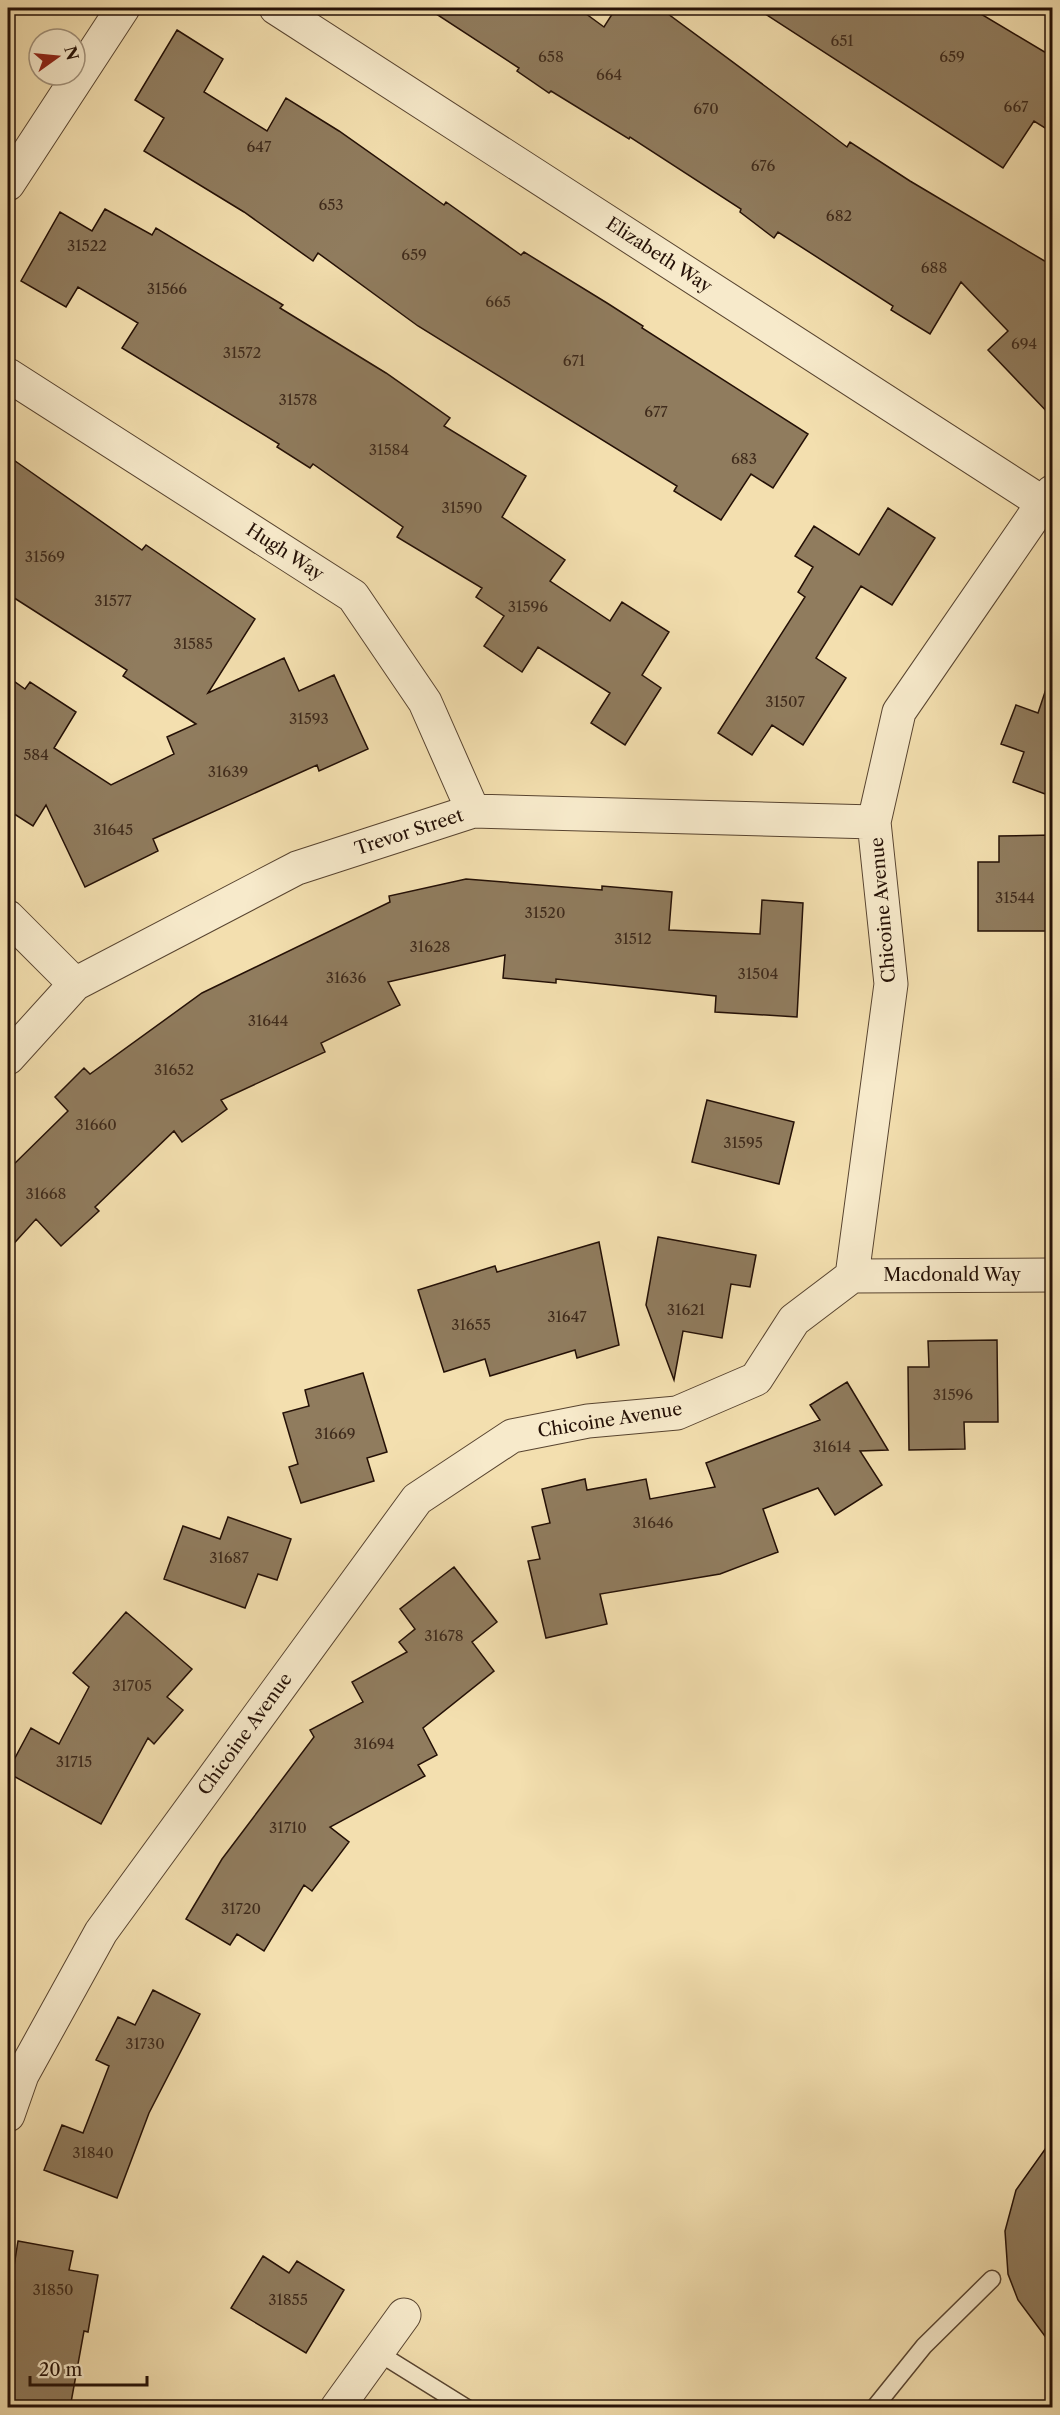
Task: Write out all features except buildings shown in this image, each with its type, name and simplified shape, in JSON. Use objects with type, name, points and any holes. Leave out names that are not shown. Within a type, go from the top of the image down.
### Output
[{"type":"street","points":[[8,184],[123,8]]},
{"type":"street","name":"Elizabeth Way","points":[[276,8],[1048,497]]},
{"type":"street","name":"Hugh Way","points":[[8,375],[353,596],[425,702],[473,811]]},
{"type":"street","name":"Chicoine Avenue","points":[[8,2115],[22,2076],[100,1932],[417,1499],[512,1437],[588,1421],[677,1413],[756,1379],[794,1320],[852,1276],[891,984],[874,822],[899,712],[1048,497]]},
{"type":"street","name":"Trevor Street","points":[[8,1058],[75,984],[297,868],[473,811],[874,822]]},
{"type":"street","points":[[8,917],[75,984]]},
{"type":"street","name":"Macdonald Way","points":[[852,1276],[1053,1275]]},
{"type":"street","points":[[338,2408],[404,2315]]},
{"type":"lane","points":[[874,2408],[924,2346],[993,2279]]},
{"type":"lane","points":[[377,2352],[467,2408]]}]
